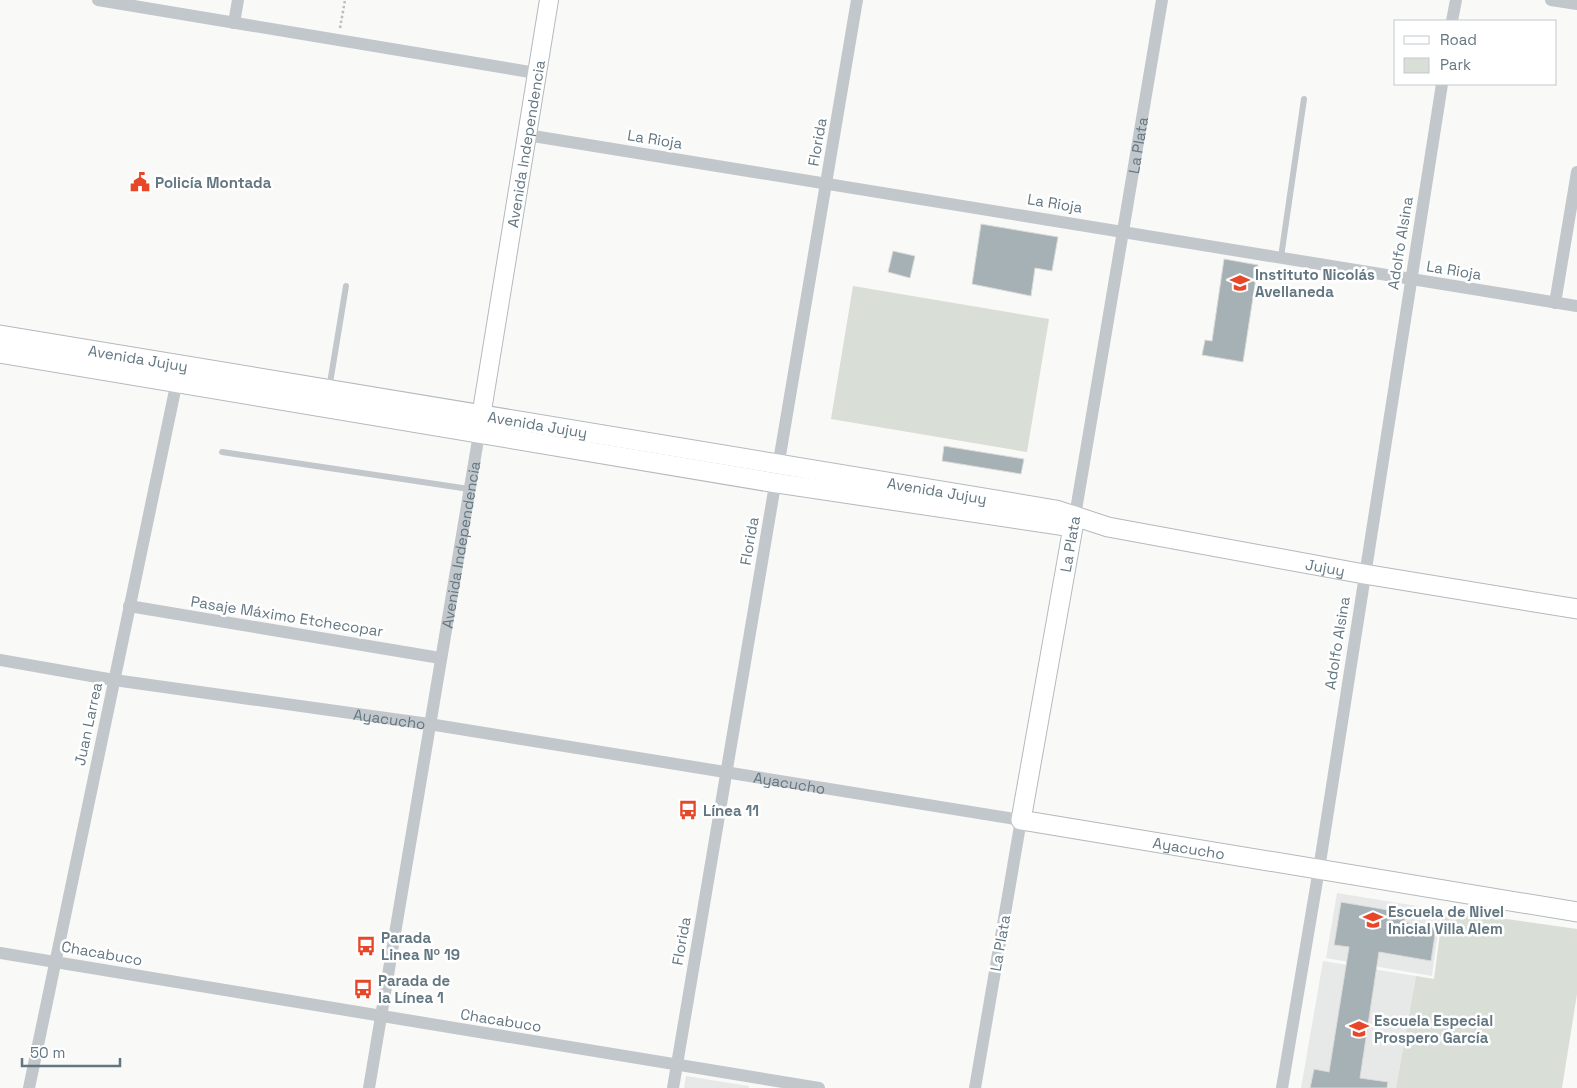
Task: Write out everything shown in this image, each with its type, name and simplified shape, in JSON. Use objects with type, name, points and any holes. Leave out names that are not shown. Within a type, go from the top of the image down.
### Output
[{"type":"main road","name":"Avenida Independencia","points":[[479,434],[549,0]]},
{"type":"main road","name":"Avenida Jujuy","points":[[0,335],[178,374],[479,434],[776,483],[1074,521]]},
{"type":"main road","name":"Avenida Jujuy","points":[[0,353],[329,390],[1056,510],[1074,521]]},
{"type":"main road","name":"Jujuy","points":[[1074,521],[1364,574],[1577,609]]},
{"type":"main road","name":"La Plata","points":[[1021,820],[1074,521]]},
{"type":"main road","name":"Ayacucho","points":[[1021,820],[1577,912]]},
{"type":"street","points":[[98,0],[536,73]]},
{"type":"street","points":[[234,23],[238,0]]},
{"type":"street","name":"Florida","points":[[673,1088],[857,0]]},
{"type":"street","name":"La Plata","points":[[1074,521],[1162,0]]},
{"type":"street","points":[[1452,20],[1456,0]]},
{"type":"street","points":[[1551,0],[1577,4]]},
{"type":"street","name":"Adolfo Alsina","points":[[1282,1088],[1319,868],[1442,85]]},
{"type":"street","name":"La Rioja","points":[[527,135],[1577,306]]},
{"type":"street","points":[[1555,303],[1577,172]]},
{"type":"street","name":"Juan Larrea","points":[[28,1088],[178,374]]},
{"type":"street","name":"Avenida Independencia","points":[[369,1088],[479,434]]},
{"type":"street","name":"Pasaje Máximo Etchecopar","points":[[128,606],[440,658]]},
{"type":"street","name":"Ayacucho","points":[[0,660],[114,680],[429,724],[1021,820]]},
{"type":"street","name":"La Plata","points":[[975,1088],[1021,820]]},
{"type":"street","name":"Chacabuco","points":[[0,953],[819,1088]]},
{"type":"lane","points":[[1281,257],[1304,99]]},
{"type":"lane","points":[[329,390],[346,286]]},
{"type":"lane","points":[[222,452],[469,489]]},
{"type":"path","points":[[338,41],[345,0]]},
{"type":"shaded area","points":[[1337,893],[1441,910],[1432,976],[1326,958]]},
{"type":"shaded area","name":"Escuela Especial Prospero García","points":[[1323,961],[1416,976],[1396,1088],[1301,1088]]},
{"type":"shaded area","points":[[686,1076],[749,1086],[749,1088],[684,1088]]},
{"type":"green space","points":[[853,286],[1049,319],[1027,452],[831,419]]},
{"type":"green space","points":[[1443,910],[1577,929],[1577,994],[1562,1088],[1396,1088],[1416,976],[1434,979]]},
{"type":"building","points":[[981,224],[1058,237],[1052,271],[1035,268],[1031,296],[972,284]]},
{"type":"building","points":[[893,251],[915,256],[910,278],[888,272]]},
{"type":"building","points":[[1224,259],[1258,265],[1243,362],[1202,355],[1205,340],[1212,341]]},
{"type":"building","points":[[944,446],[1024,459],[1021,474],[942,461]]},
{"type":"building","points":[[1341,902],[1405,913],[1404,922],[1436,928],[1431,961],[1379,952],[1360,1078],[1388,1082],[1387,1088],[1310,1088],[1314,1069],[1329,1072],[1349,947],[1334,945]]},
{"type":"place","name":"Policía Montada","points":[[140,182]]},
{"type":"place","name":"Instituto Nicolás Avellaneda","points":[[1240,283]]},
{"type":"place","name":"Línea 11","points":[[688,810]]},
{"type":"place","name":"Escuela de Nivel Inicial Villa Alem","points":[[1373,920]]},
{"type":"place","name":"Parada Linea Nº 19","points":[[366,946]]},
{"type":"place","name":"Parada de la Línea 1","points":[[363,989]]},
{"type":"place","name":"Escuela Especial Prospero García","points":[[1359,1029]]}]
